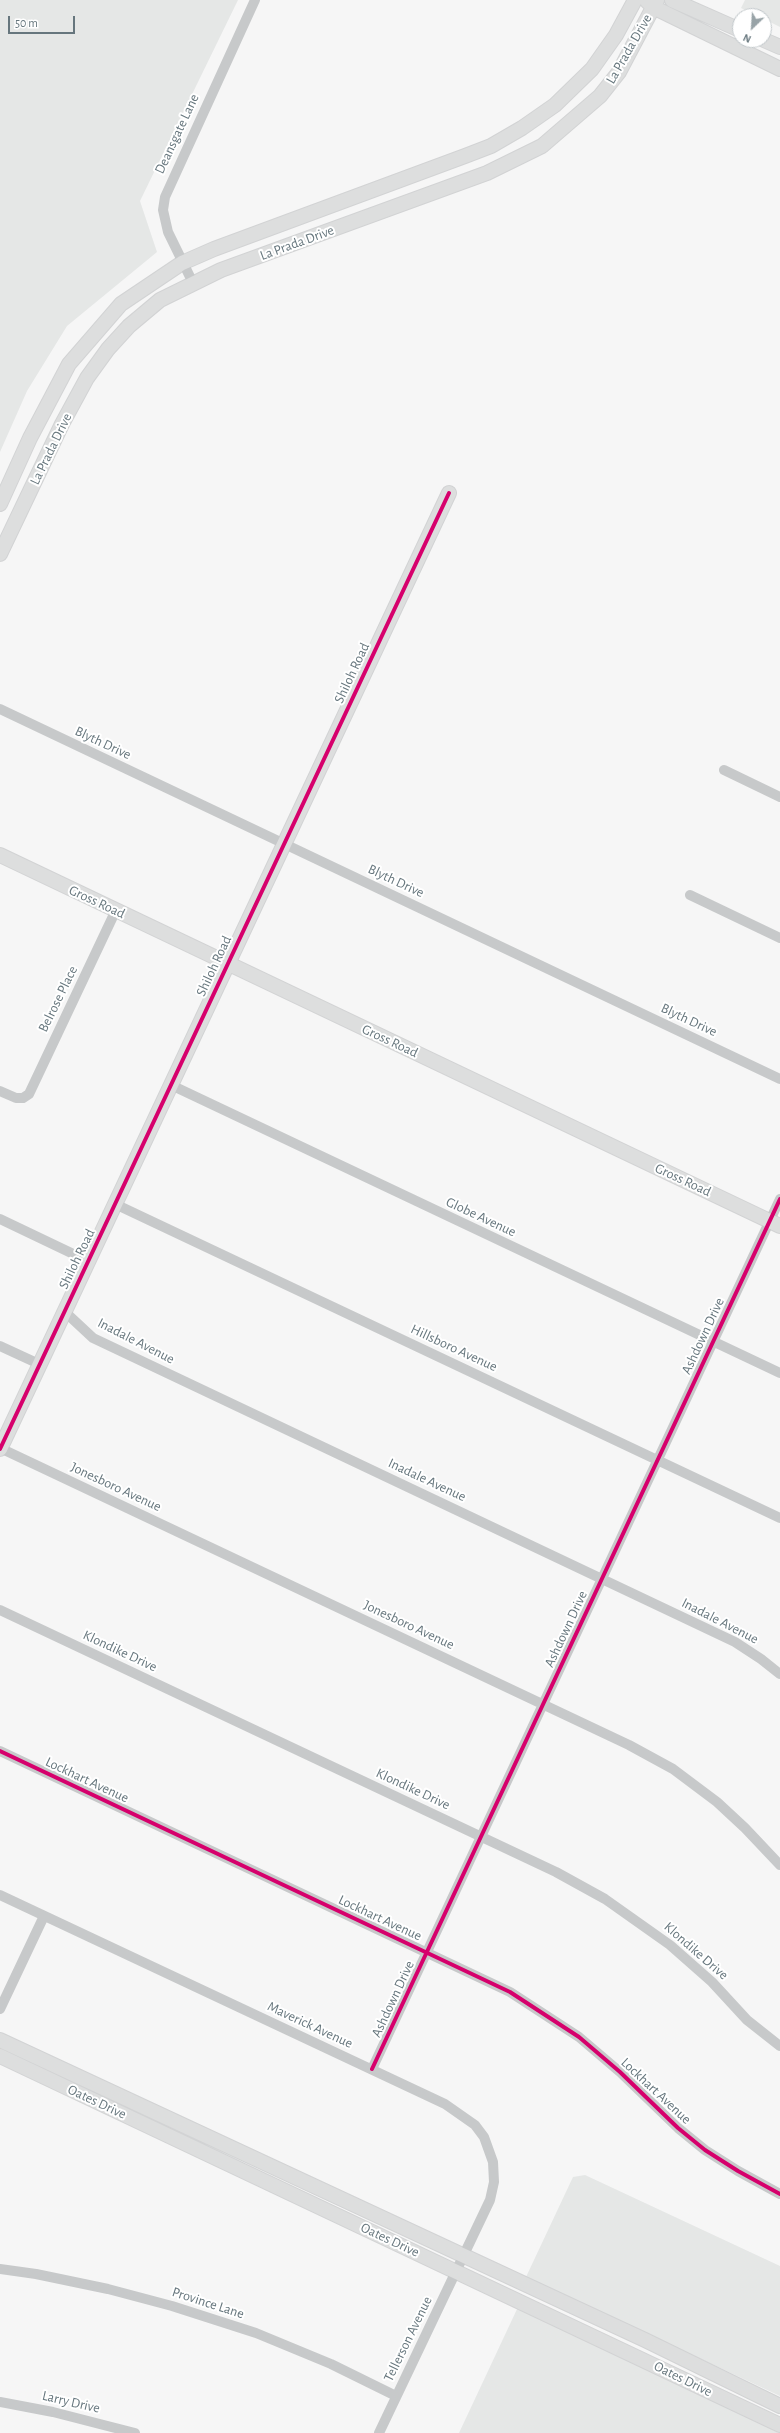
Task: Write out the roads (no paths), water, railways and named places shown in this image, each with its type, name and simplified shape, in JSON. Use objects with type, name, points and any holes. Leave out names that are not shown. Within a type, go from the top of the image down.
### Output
[{"type":"main road","name":"La Prada Drive","points":[[3,498],[30,438],[69,364],[122,304],[182,263],[235,241],[430,170],[491,146],[522,128],[555,105],[592,70],[616,35],[635,0]]},
{"type":"main road","points":[[672,0],[732,26]]},
{"type":"main road","name":"La Prada Drive","points":[[0,554],[62,424],[87,378],[108,348],[129,326],[160,300],[221,270],[438,192],[521,158],[542,146],[586,111],[619,72],[652,2]]},
{"type":"main road","points":[[652,2],[780,69]]},
{"type":"main road","points":[[430,170],[438,192]]},
{"type":"main road","points":[[69,364],[87,378]]},
{"type":"main road","name":"Shiloh Road","points":[[0,1448],[449,493]]},
{"type":"main road","points":[[3,498],[26,502]]},
{"type":"main road","name":"Gross Road","points":[[1,859],[116,910],[775,1224]]},
{"type":"main road","name":"Oates Drive","points":[[0,2040],[604,2322],[780,2406]]},
{"type":"main road","name":"Oates Drive","points":[[0,2056],[780,2425]]},
{"type":"main road","points":[[596,2338],[604,2322]]},
{"type":"main road","points":[[694,2384],[702,2368]]},
{"type":"street","name":"Deansgate Lane","points":[[194,283],[182,263],[164,221],[165,197],[255,0]]},
{"type":"street","name":"Blyth Drive","points":[[0,709],[780,1079]]},
{"type":"street","points":[[724,770],[780,797]]},
{"type":"street","points":[[690,895],[780,938]]},
{"type":"street","name":"Belrose Place","points":[[0,1091],[16,1098],[23,1098],[29,1094],[116,910]]},
{"type":"street","name":"Globe Avenue","points":[[171,1085],[780,1373]]},
{"type":"street","name":"Ashdown Drive","points":[[372,2069],[658,1460],[712,1341],[775,1224],[780,1199]]},
{"type":"street","name":"Hillsboro Avenue","points":[[115,1204],[780,1518]]},
{"type":"street","points":[[0,1219],[88,1261]]},
{"type":"street","name":"Inadale Avenue","points":[[64,1311],[93,1338],[602,1578],[734,1642],[761,1659],[780,1674]]},
{"type":"street","points":[[0,1346],[39,1364]]},
{"type":"street","name":"Jonesboro Avenue","points":[[0,1448],[629,1745],[673,1769],[717,1802],[745,1828],[780,1865]]},
{"type":"street","name":"Klondike Drive","points":[[0,1610],[556,1872],[638,1921],[691,1963],[747,2020],[780,2046]]},
{"type":"street","name":"Lockhart Avenue","points":[[0,1751],[510,1992],[550,2016],[579,2036],[620,2072],[678,2128],[705,2150],[738,2171],[780,2194]]},
{"type":"street","name":"Maverick Avenue","points":[[0,1895],[372,2069],[462,2113],[475,2125],[484,2137],[490,2150],[494,2182],[490,2200],[462,2257]]},
{"type":"street","points":[[0,2008],[44,1916]]},
{"type":"street","name":"Tellerson Avenue","points":[[379,2433],[462,2257]]},
{"type":"street","name":"Province Lane","points":[[0,2269],[36,2274],[108,2289],[172,2306],[256,2333],[331,2364],[396,2396]]},
{"type":"street","name":"Larry Drive","points":[[0,2402],[54,2412],[135,2433]]}]
